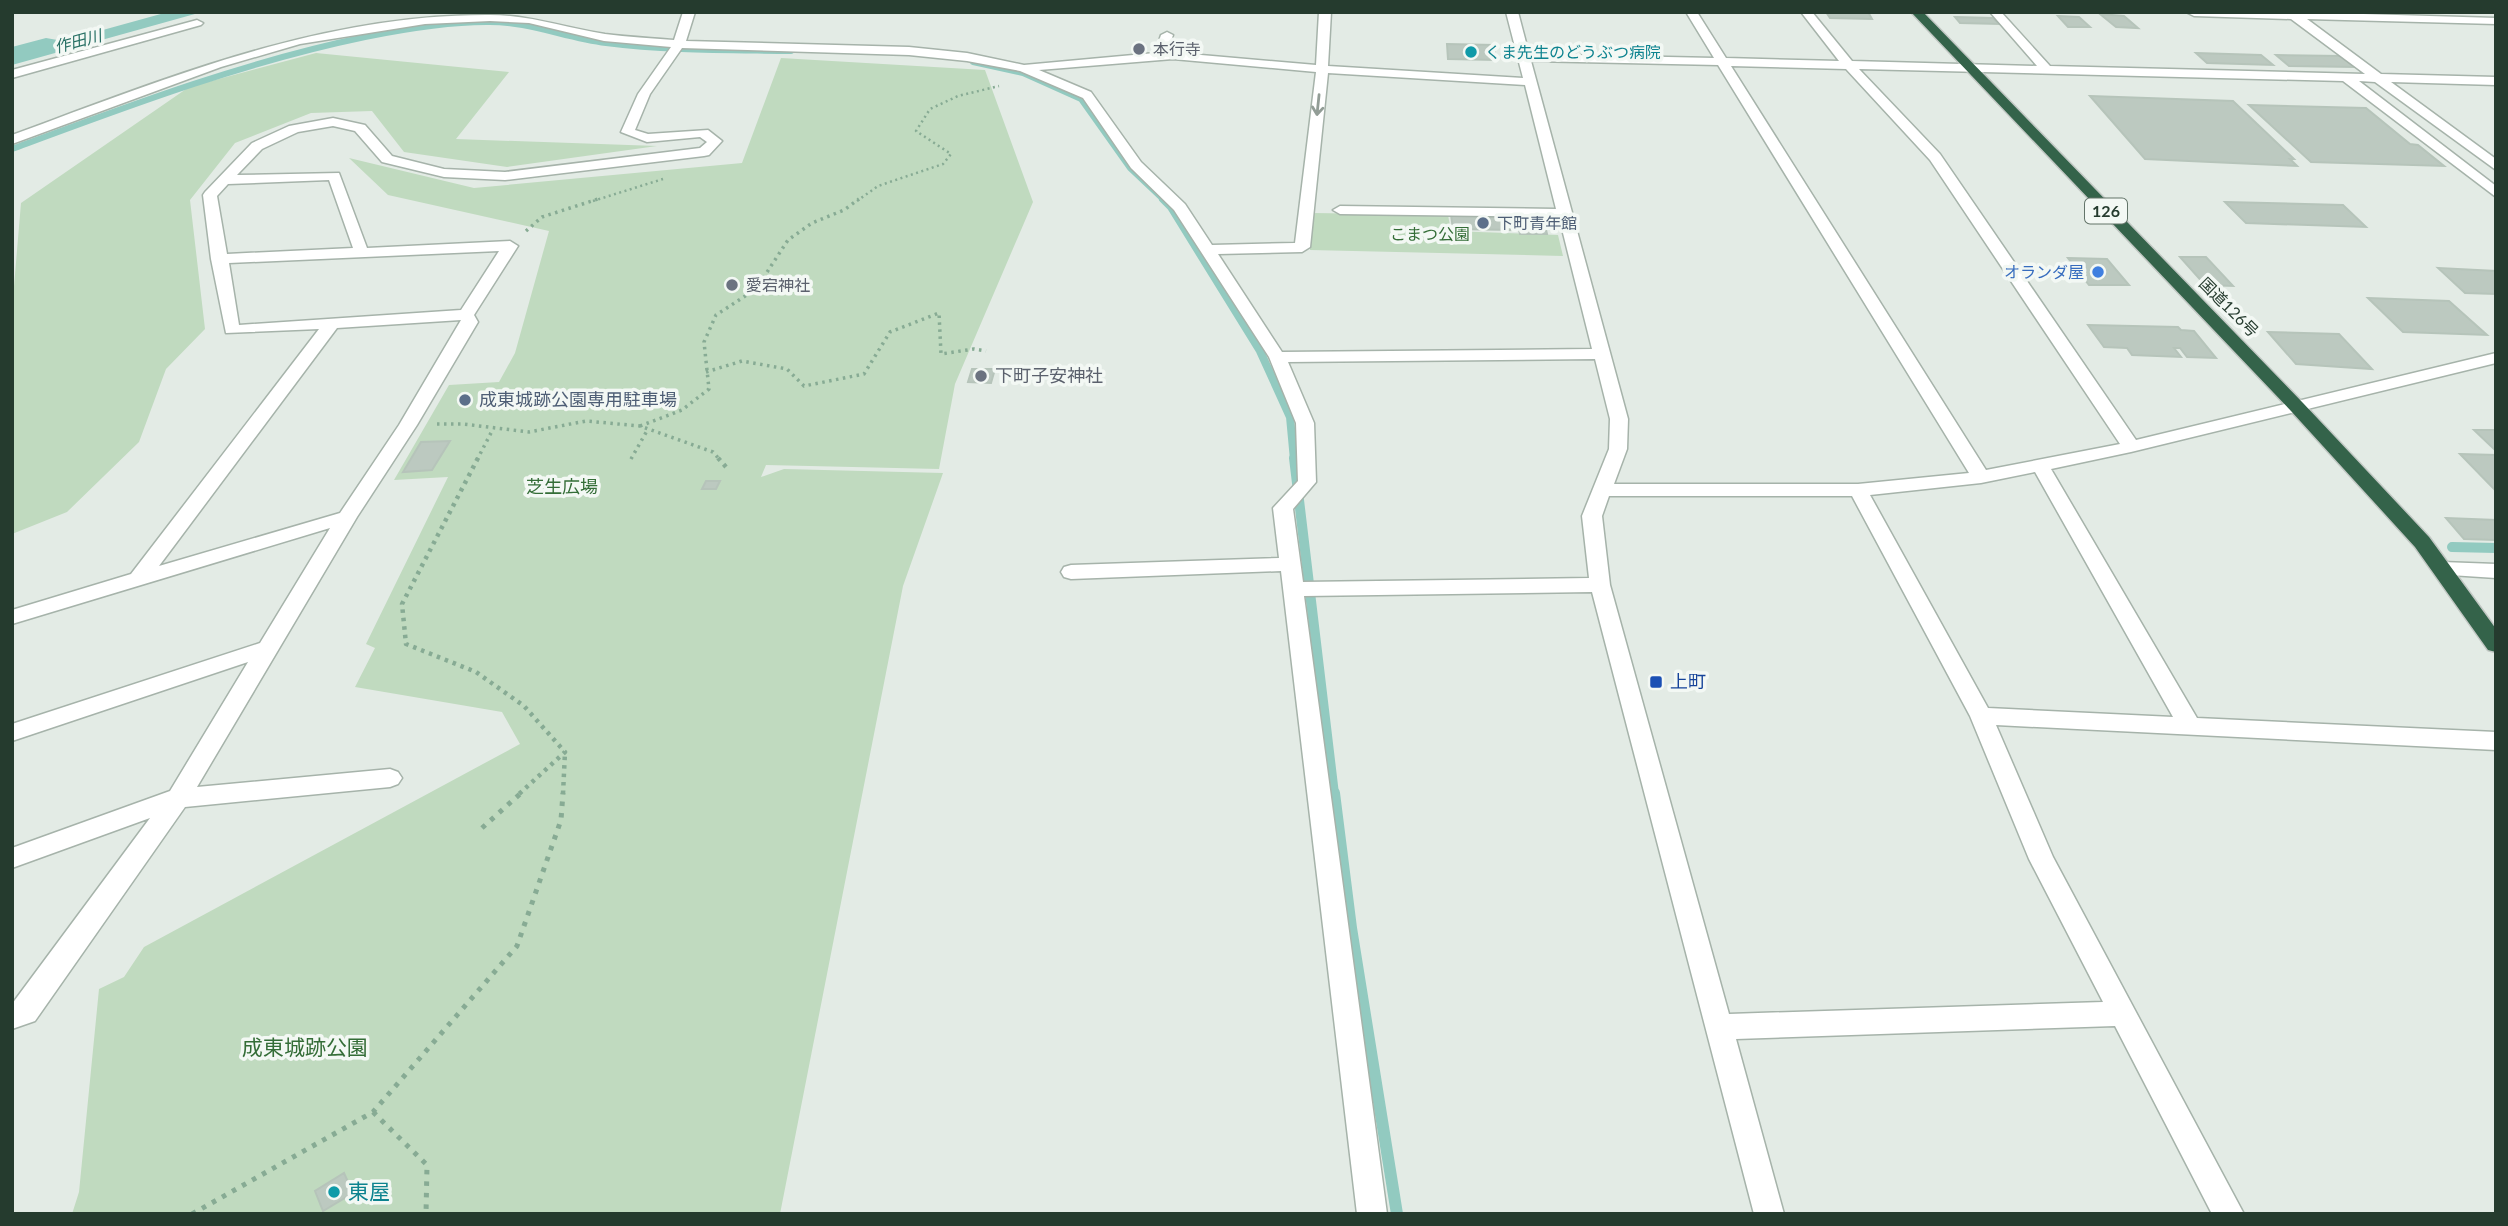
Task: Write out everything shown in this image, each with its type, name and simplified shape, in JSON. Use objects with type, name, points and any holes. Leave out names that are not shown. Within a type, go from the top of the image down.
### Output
[{"type":"highway","name":"国道126号","points":[[1916,12],[2297,407],[2422,542],[2496,645]]},
{"type":"street","points":[[407,12],[425,21]]},
{"type":"street","points":[[466,315],[232,330],[210,195],[257,146],[294,129],[333,122],[360,128],[387,159],[444,173],[505,176],[704,152],[715,141],[703,133],[647,138],[628,132],[644,94],[676,47],[689,12]]},
{"type":"street","points":[[1207,250],[1302,247],[1322,69],[1325,12]]},
{"type":"street","points":[[1512,12],[1619,419],[1618,449],[1592,516],[1600,586],[1769,1214]]},
{"type":"street","points":[[1692,12],[1719,60],[1981,477]]},
{"type":"street","points":[[1807,12],[1848,64],[1935,157],[2131,447]]},
{"type":"street","points":[[1995,12],[2047,70]]},
{"type":"street","points":[[2193,13],[2292,13],[2496,21]]},
{"type":"street","points":[[2292,13],[2496,166]]},
{"type":"street","points":[[12,140],[217,64],[299,41],[425,21],[531,16],[604,37],[676,47],[909,51],[967,57],[1023,68],[1087,95],[1136,165],[1180,207],[1277,357],[1305,423],[1307,482],[1283,508],[1290,564],[1304,589],[1372,1214]]},
{"type":"street","points":[[12,74],[197,23]]},
{"type":"street","points":[[1160,56],[1167,35]]},
{"type":"street","points":[[1023,68],[1160,56],[1529,82]]},
{"type":"street","points":[[1524,57],[2496,81]]},
{"type":"street","points":[[2347,78],[2496,193]]},
{"type":"street","points":[[223,180],[334,176],[361,251]]},
{"type":"street","points":[[1340,210],[1564,213]]},
{"type":"street","points":[[219,259],[510,246]]},
{"type":"street","points":[[466,315],[510,246]]},
{"type":"street","points":[[12,1017],[25,1012],[178,798],[347,517],[408,425],[470,322],[466,315]]},
{"type":"street","points":[[139,577],[333,322]]},
{"type":"street","points":[[1277,357],[1604,354]]},
{"type":"street","points":[[1601,490],[1858,490],[1981,477],[2131,447],[2492,361]]},
{"type":"street","points":[[2040,465],[2190,726]]},
{"type":"street","points":[[1858,490],[1981,716],[2041,859],[2229,1214]]},
{"type":"street","points":[[12,617],[347,517]]},
{"type":"street","points":[[1071,572],[1290,564]]},
{"type":"street","points":[[2442,569],[2496,571]]},
{"type":"street","points":[[1304,589],[1600,586]]},
{"type":"street","points":[[12,733],[268,648]]},
{"type":"street","points":[[1981,716],[2496,740]]},
{"type":"street","points":[[12,859],[178,798],[390,778]]},
{"type":"street","points":[[1718,1027],[2122,1014]]},
{"type":"path","points":[[640,426],[682,410],[709,389],[704,342],[716,315],[757,289],[788,240],[812,223],[844,210],[878,186],[943,164],[951,154],[916,131],[930,109],[958,96],[1004,84]]},
{"type":"path","points":[[510,246],[542,216],[665,179]]},
{"type":"path","points":[[706,372],[743,361],[787,369],[804,386],[864,374],[890,332],[939,313],[941,354],[974,349],[986,351]]},
{"type":"path","points":[[408,425],[463,424],[529,432],[586,421],[640,426],[713,452],[726,467]]},
{"type":"path","points":[[192,1214],[373,1112],[517,946],[561,820],[565,752],[524,706],[476,672],[406,644],[402,604],[494,429]]},
{"type":"path","points":[[631,459],[648,429]]},
{"type":"path","points":[[482,828],[565,752]]},
{"type":"path","points":[[373,1112],[427,1165],[426,1214]]},
{"type":"green space","points":[[316,53],[509,72],[456,139],[657,146],[507,167],[404,152],[372,111],[311,113],[235,143],[190,200],[205,329],[166,369],[139,442],[67,512],[12,534],[12,310],[21,203],[189,87]]},
{"type":"green space","points":[[781,58],[985,70],[1033,202],[955,384],[939,469],[766,465],[761,477],[784,469],[943,473],[903,586],[780,1214],[72,1214],[79,1192],[99,989],[124,977],[144,947],[520,744],[502,712],[355,687],[375,648],[366,644],[448,477],[394,480],[449,385],[499,382],[515,353],[549,231],[388,195],[349,158],[474,188],[742,163]]},
{"type":"green space","name":"こまつ公園","points":[[1313,213],[1448,215],[1451,231],[1558,235],[1563,256],[1310,250]]},
{"type":"water","name":"作田川","points":[[168,12],[202,12],[12,65],[12,47],[46,38],[63,41]]},
{"type":"building","points":[[1826,12],[1868,12],[1872,19],[1830,18]]},
{"type":"building","points":[[2100,14],[2124,16],[2138,28],[2116,27]]},
{"type":"building","points":[[2058,16],[2079,17],[2090,27],[2068,27]]},
{"type":"building","points":[[1955,17],[1993,18],[1999,24],[1960,23]]},
{"type":"building","name":"くま先生のどうぶつ病院","points":[[1447,44],[1494,45],[1496,60],[1448,59]]},
{"type":"building","points":[[2196,53],[2261,55],[2273,65],[2207,63]]},
{"type":"building","points":[[2276,55],[2341,56],[2354,67],[2289,66]]},
{"type":"building","points":[[2090,96],[2233,101],[2294,159],[2290,159],[2297,166],[2145,159]]},
{"type":"building","points":[[2249,105],[2366,108],[2410,144],[2418,145],[2444,166],[2311,162]]},
{"type":"building","points":[[2225,202],[2343,205],[2366,227],[2246,223]]},
{"type":"building","name":"下町青年館","points":[[1451,215],[1512,216],[1515,230],[1453,229]]},
{"type":"building","points":[[1517,221],[1544,221],[1547,234],[1520,234]]},
{"type":"building","points":[[2180,257],[2206,257],[2233,286],[2205,285]]},
{"type":"building","name":"オランダ屋","points":[[2068,258],[2107,259],[2129,285],[2089,285]]},
{"type":"building","points":[[2438,268],[2496,271],[2496,294],[2465,293]]},
{"type":"building","points":[[2368,298],[2449,301],[2487,335],[2403,332]]},
{"type":"building","points":[[2088,325],[2178,327],[2181,330],[2194,331],[2216,358],[2187,357],[2180,348],[2174,348],[2181,357],[2132,355],[2127,348],[2104,347]]},
{"type":"building","points":[[2268,332],[2339,334],[2372,369],[2296,364]]},
{"type":"building","name":"下町子安神社","points":[[972,369],[995,369],[991,383],[968,382]]},
{"type":"building","points":[[2474,430],[2496,430],[2496,451]]},
{"type":"building","points":[[450,441],[432,470],[403,472],[421,442]]},
{"type":"building","points":[[2460,454],[2496,455],[2496,491]]},
{"type":"building","points":[[706,481],[720,481],[716,489],[702,489]]},
{"type":"building","points":[[2446,518],[2496,520],[2496,540],[2464,539]]},
{"type":"building","name":"東屋","points":[[344,1173],[353,1193],[323,1211],[315,1191]]},
{"type":"waterway","points":[[12,149],[143,101],[275,59],[365,37],[426,27],[502,22],[591,41],[629,46],[791,51]]},
{"type":"waterway","points":[[973,62],[1023,73],[1081,99],[1130,168],[1165,201]]},
{"type":"waterway","points":[[1165,201],[1260,351],[1290,417],[1294,460]]},
{"type":"waterway","points":[[1294,458],[1334,794]]},
{"type":"waterway","points":[[2452,547],[2496,548]]},
{"type":"waterway","points":[[1334,793],[1351,928],[1397,1214]]},
{"type":"place","name":"本行寺","points":[[1139,49]]},
{"type":"place","name":"くま先生のどうぶつ病院","points":[[1471,52]]},
{"type":"place","name":"下町青年館","points":[[1483,223]]},
{"type":"place","name":"オランダ屋","points":[[2098,272]]},
{"type":"place","name":"愛宕神社","points":[[732,285]]},
{"type":"place","name":"下町子安神社","points":[[981,376]]},
{"type":"place","name":"成東城跡公園専用駐車場","points":[[465,400]]},
{"type":"place","name":"上町","points":[[1656,682]]},
{"type":"place","name":"東屋","points":[[334,1192]]},
{"type":"park label","name":"芝生広場","points":[[562,487]]},
{"type":"park label","name":"成東城跡公園","points":[[305,1048]]}]
